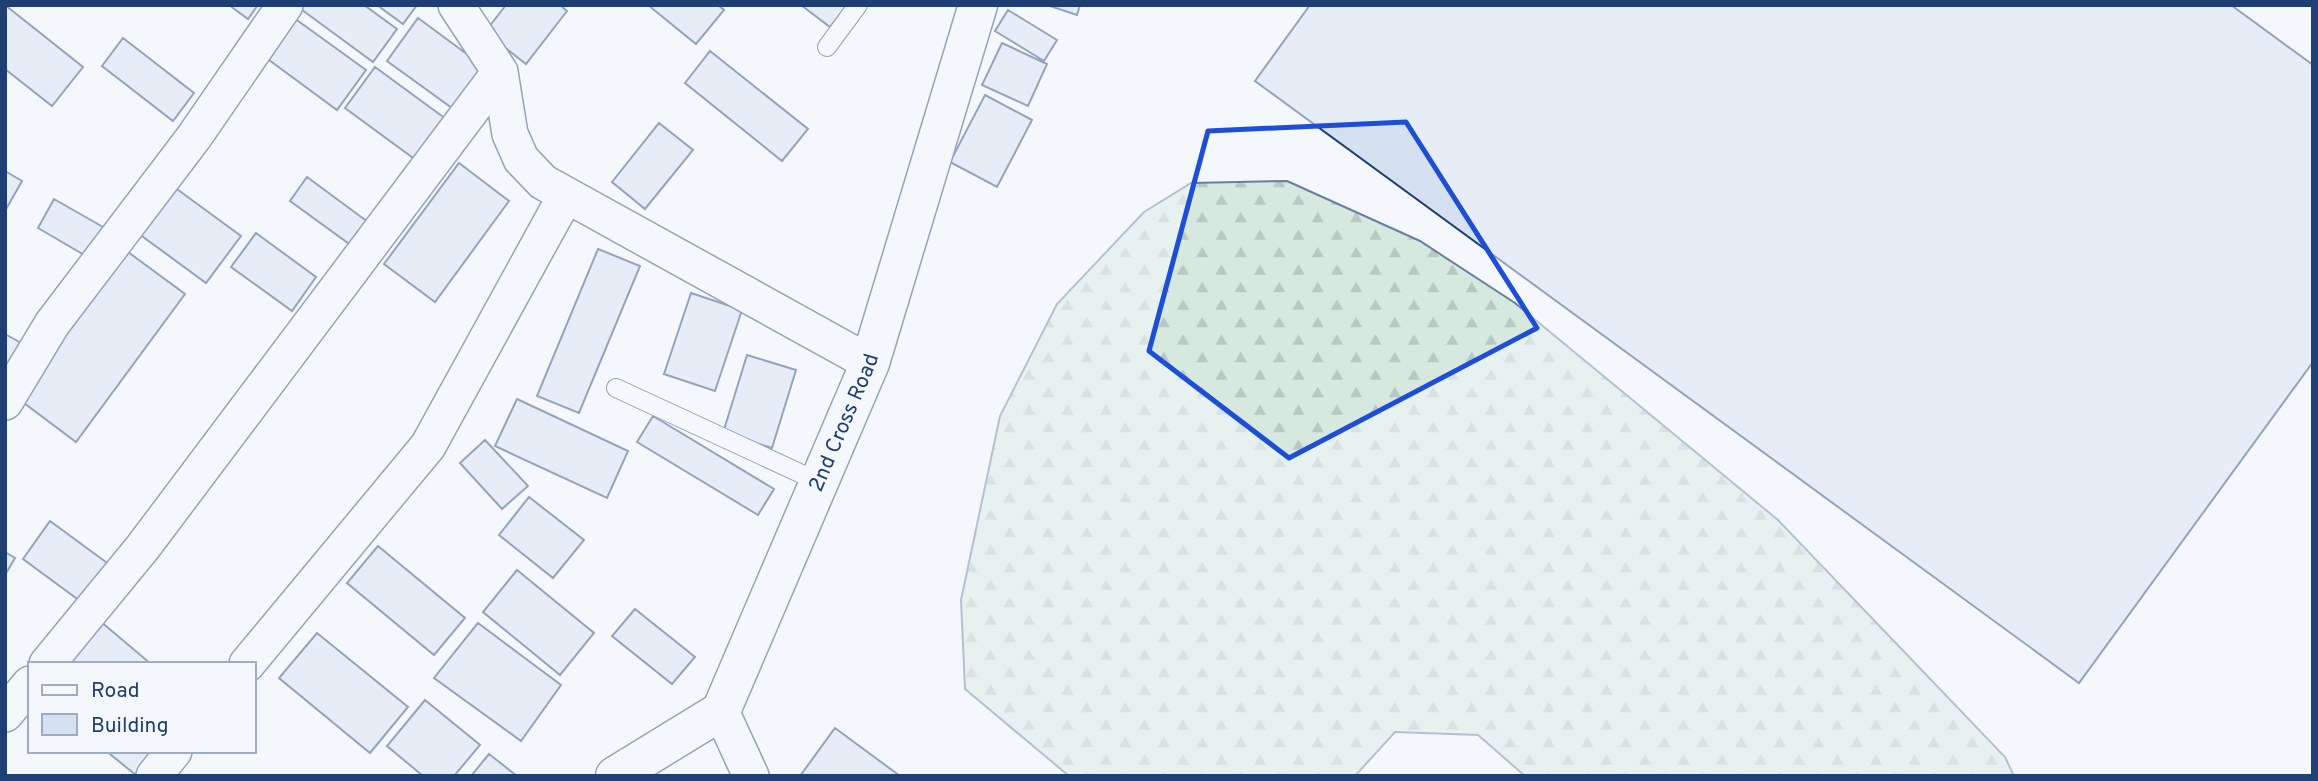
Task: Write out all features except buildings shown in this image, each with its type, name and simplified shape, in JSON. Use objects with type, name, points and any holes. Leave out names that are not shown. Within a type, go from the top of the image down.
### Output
[{"type":"street","points":[[5,402],[52,324],[194,136],[285,5]]},
{"type":"street","name":"2nd Cross Road","points":[[721,711],[870,363],[978,5]]},
{"type":"street","points":[[464,8],[500,72],[510,134],[521,159],[543,182],[870,363]]},
{"type":"street","points":[[49,662],[143,547],[500,72]]},
{"type":"street","points":[[249,662],[428,446],[566,195]]},
{"type":"street","points":[[5,714],[28,686]]},
{"type":"street","points":[[615,776],[721,711],[751,776]]},
{"type":"street","points":[[154,776],[172,753]]},
{"type":"lane","points":[[827,47],[858,5]]},
{"type":"lane","points":[[616,388],[820,482]]},
{"type":"highlighted area","points":[[1406,122],[1537,328],[1289,458],[1149,351],[1208,131]]},
{"type":"green space","points":[[1287,181],[1420,241],[1515,303],[1778,520],[2005,757],[2014,776],[1525,776],[1478,735],[1395,732],[1355,776],[1069,776],[965,689],[961,600],[1000,416],[1057,304],[1144,212],[1191,183]]}]
